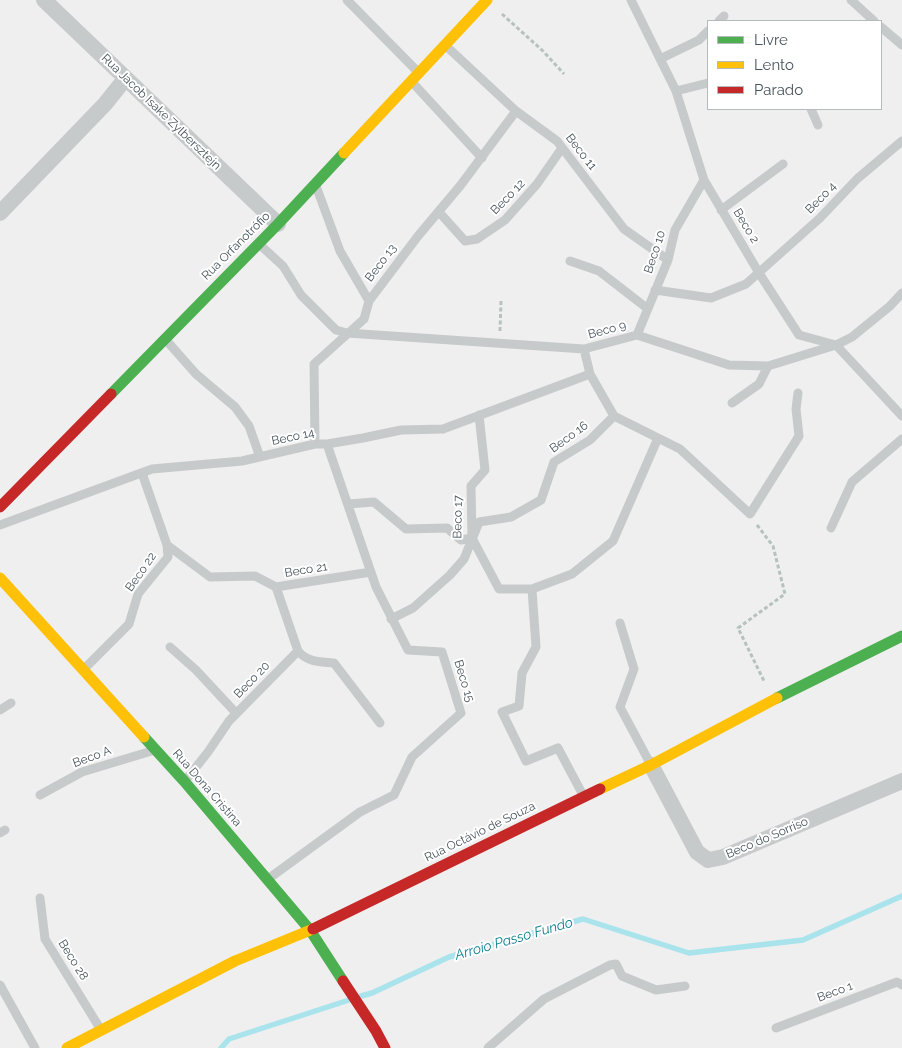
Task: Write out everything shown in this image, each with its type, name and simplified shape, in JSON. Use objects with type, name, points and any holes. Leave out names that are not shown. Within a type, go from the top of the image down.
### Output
[{"type":"street","name":"Rua Jacob Isake Zylbersztejn","points":[[44,0],[278,224]]},
{"type":"street","name":"Rua Orfanotrófio","points":[[0,506],[278,224],[487,0]]},
{"type":"street","points":[[0,214],[105,104],[126,79]]},
{"type":"street","name":"Rua Dona Cristina","points":[[0,578],[156,750],[310,930],[376,1031]]},
{"type":"street","name":"Rua Octávio de Souza","points":[[66,1048],[235,960],[310,930],[651,765],[774,699],[902,636]]},
{"type":"street","name":"Beco do Sorriso","points":[[651,765],[697,852],[708,860],[723,858],[902,782]]},
{"type":"street","points":[[376,1031],[385,1048]]},
{"type":"street","points":[[376,1031],[394,1048]]},
{"type":"lane","points":[[348,0],[482,158]]},
{"type":"lane","name":"Beco 2","points":[[631,0],[676,92],[704,180],[721,210],[799,335],[836,345]]},
{"type":"lane","points":[[851,0],[871,20]]},
{"type":"lane","points":[[882,28],[902,45]]},
{"type":"lane","points":[[660,59],[699,40],[707,32]]},
{"type":"lane","name":"Beco 11","points":[[444,45],[516,111],[557,141],[624,229],[668,260]]},
{"type":"lane","points":[[676,92],[707,83]]},
{"type":"lane","points":[[811,110],[818,125]]},
{"type":"lane","name":"Beco 13","points":[[315,444],[314,364],[364,319],[369,301],[418,236],[482,158],[516,111]]},
{"type":"lane","name":"Beco 4","points":[[655,290],[711,298],[746,284],[820,218],[857,179],[902,141]]},
{"type":"lane","name":"Beco 12","points":[[438,212],[465,241],[477,239],[505,220],[538,184],[562,148]]},
{"type":"lane","points":[[721,210],[783,164]]},
{"type":"lane","name":"Beco 10","points":[[638,334],[668,260],[675,230],[704,180]]},
{"type":"lane","points":[[316,184],[340,251],[369,301]]},
{"type":"lane","points":[[259,243],[282,266],[300,295],[336,330],[347,333]]},
{"type":"lane","points":[[570,261],[599,271],[648,309]]},
{"type":"lane","points":[[902,293],[890,306],[852,337],[836,345],[902,416]]},
{"type":"lane","name":"Beco 9","points":[[347,333],[584,349],[638,334],[730,365],[768,366],[836,345]]},
{"type":"lane","points":[[164,338],[196,374],[235,407],[248,426],[260,457]]},
{"type":"lane","points":[[584,349],[590,374],[614,416],[680,449],[750,514],[799,436],[796,409],[798,393]]},
{"type":"lane","points":[[732,404],[759,384],[768,366]]},
{"type":"lane","name":"Beco 14","points":[[0,525],[152,469],[242,461],[315,444],[327,444],[400,430],[443,429],[590,374]]},
{"type":"lane","name":"Beco 17","points":[[391,619],[413,608],[450,575],[464,559],[472,538],[471,486],[485,470],[479,415]]},
{"type":"lane","name":"Beco 16","points":[[472,538],[479,522],[511,517],[541,500],[554,462],[590,440],[614,416]]},
{"type":"lane","points":[[348,504],[374,502],[406,528],[447,528],[461,540],[472,538],[499,589],[532,589],[572,574],[613,541],[658,438]]},
{"type":"lane","points":[[830,528],[852,482],[902,439]]},
{"type":"lane","name":"Beco 15","points":[[267,879],[360,812],[394,795],[412,757],[461,713],[442,652],[408,650],[391,619],[371,572],[327,444]]},
{"type":"lane","name":"Beco 22","points":[[83,670],[129,624],[138,594],[168,557],[167,545],[142,472]]},
{"type":"lane","name":"Beco 21","points":[[167,545],[210,577],[255,576],[276,587],[371,572]]},
{"type":"lane","points":[[276,587],[298,651],[303,657],[334,663],[380,723]]},
{"type":"lane","points":[[532,589],[536,647],[522,673],[519,706],[502,712],[526,761],[558,748],[584,797]]},
{"type":"lane","points":[[620,623],[634,669],[620,707],[651,765]]},
{"type":"lane","points":[[170,647],[196,670],[236,713]]},
{"type":"lane","name":"Beco 20","points":[[184,782],[236,713],[298,651]]},
{"type":"lane","points":[[0,710],[11,703]]},
{"type":"lane","name":"Beco A","points":[[40,795],[82,772],[156,750]]},
{"type":"lane","name":"Beco 28","points":[[40,898],[45,939],[101,1030]]},
{"type":"lane","points":[[488,1048],[544,1000],[610,965],[616,964],[622,976],[656,990],[686,986]]},
{"type":"lane","name":"Beco 1","points":[[776,1028],[897,982],[902,985]]},
{"type":"lane","points":[[0,985],[34,1048]]},
{"type":"path","points":[[487,0],[543,51],[564,74]]},
{"type":"path","points":[[499,343],[501,301]]},
{"type":"path","points":[[750,514],[773,546],[785,594],[738,628],[774,699]]},
{"type":"waterway","name":"Arroio Passo Fundo","points":[[361,996],[372,993],[449,957],[583,919],[689,953],[803,940],[902,896]]},
{"type":"waterway","name":"Arroio Passo Fundo","points":[[221,1048],[229,1039],[349,1000]]},
{"type":"traffic: fast","points":[[111,394],[278,224],[344,153]]},
{"type":"traffic: fast","points":[[777,698],[902,636]]},
{"type":"traffic: fast","points":[[144,737],[184,781],[310,930],[343,981]]},
{"type":"traffic: slow","points":[[344,153],[487,0]]},
{"type":"traffic: slow","points":[[0,578],[144,737]]},
{"type":"traffic: slow","points":[[600,789],[651,765],[777,698]]},
{"type":"traffic: slow","points":[[67,1048],[235,961],[313,929]]},
{"type":"traffic: jam","points":[[0,507],[111,394]]},
{"type":"traffic: jam","points":[[313,929],[600,789]]},
{"type":"traffic: jam","points":[[343,981],[385,1048]]}]
